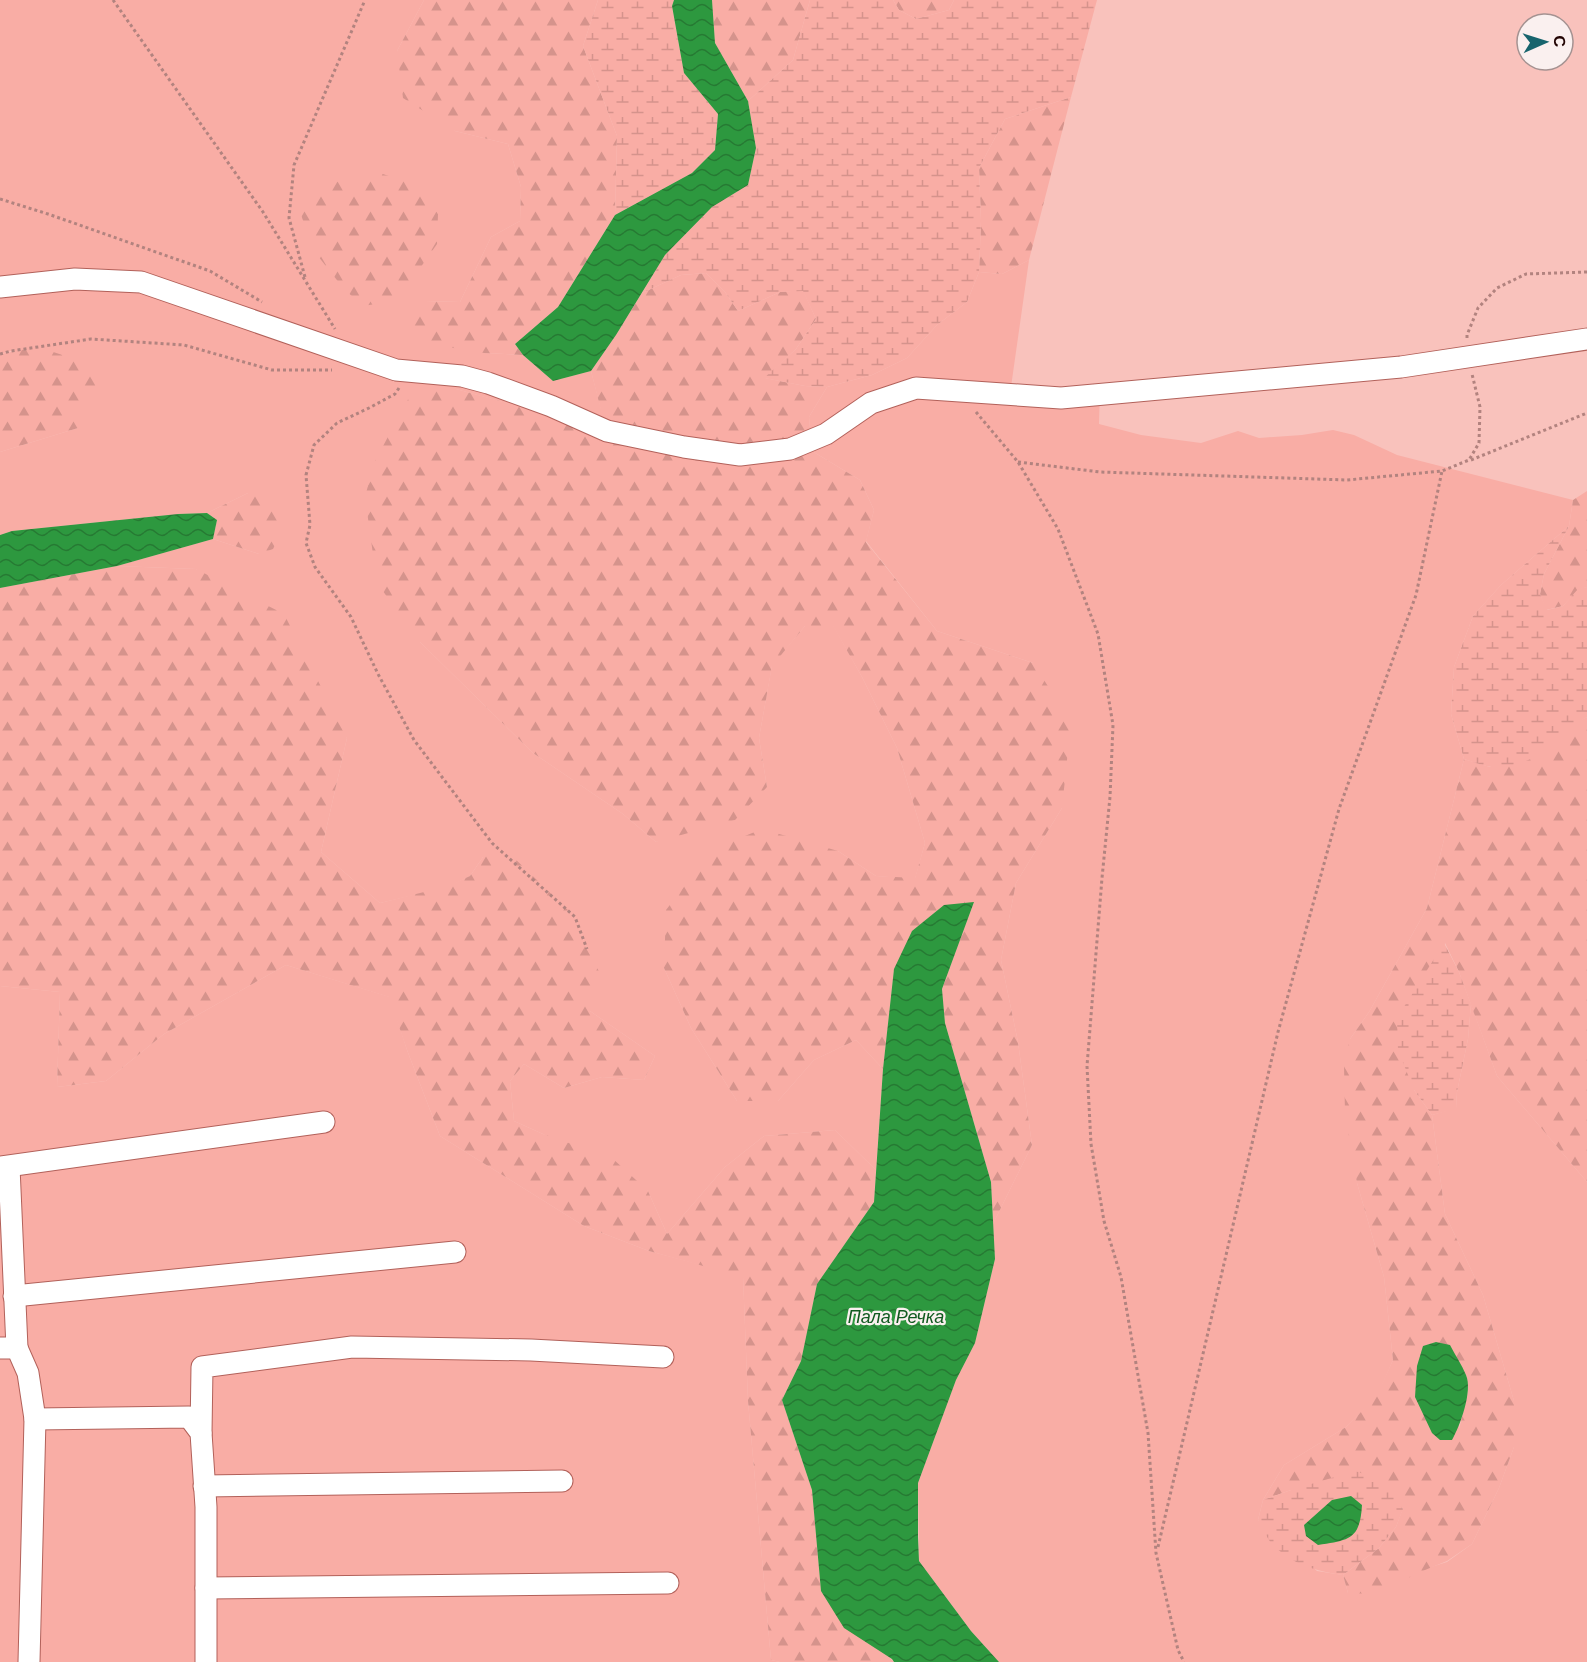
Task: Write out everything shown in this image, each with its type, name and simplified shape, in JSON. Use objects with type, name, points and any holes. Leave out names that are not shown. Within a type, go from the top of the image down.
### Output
[{"type":"street","points":[[0,287],[75,279],[141,282],[346,362],[396,370],[462,376],[552,406],[607,430],[684,447],[740,455],[790,449],[826,434],[871,403],[916,388],[1061,398],[1389,368],[1587,339]]},
{"type":"street","points":[[29,1662],[35,1419],[28,1373],[8,1348],[14,1296],[4,1167],[324,1122]]},
{"type":"street","points":[[14,1296],[455,1252]]},
{"type":"street","points":[[206,1662],[201,1367],[352,1347],[531,1350],[663,1357]]},
{"type":"street","points":[[35,1419],[189,1417],[201,1433]]},
{"type":"street","points":[[204,1486],[562,1482]]},
{"type":"street","points":[[206,1588],[668,1583]]},
{"type":"path","points":[[0,354],[91,339],[184,345],[272,370],[346,362],[306,282],[263,212],[113,0]]},
{"type":"path","points":[[306,282],[289,218],[294,165],[365,0]]},
{"type":"path","points":[[0,199],[210,271],[271,307]]},
{"type":"path","points":[[1469,460],[1479,442],[1480,407],[1468,357],[1467,335],[1478,308],[1497,288],[1526,274],[1587,272]]},
{"type":"path","points":[[415,371],[395,393],[337,423],[314,445],[306,475],[310,525],[306,543],[315,567],[351,616],[378,674],[414,740],[492,843],[575,917],[587,949]]},
{"type":"path","points":[[960,392],[1018,462],[1058,529],[1098,634],[1113,725],[1110,796],[1101,878],[1087,1066],[1092,1144],[1104,1221],[1121,1277],[1148,1433],[1156,1553],[1178,1650],[1184,1662]]},
{"type":"path","points":[[1018,462],[1100,472],[1347,480],[1442,471],[1587,413]]},
{"type":"path","points":[[1156,1553],[1278,1032],[1339,809],[1416,595],[1442,471]]},
{"type":"green space","points":[[0,0],[424,0],[397,51],[455,131],[508,144],[521,187],[520,221],[491,237],[460,302],[426,301],[484,353],[523,355],[553,381],[591,371],[607,431],[456,389],[420,642],[533,753],[623,814],[656,842],[767,787],[759,738],[772,665],[805,626],[833,625],[897,748],[925,843],[915,879],[876,876],[838,851],[664,968],[691,1028],[737,1101],[778,1101],[814,1060],[856,1040],[883,1069],[876,1170],[835,1130],[764,1136],[725,1167],[667,1234],[648,1191],[543,1134],[514,1121],[510,1081],[524,1064],[564,1088],[602,1077],[644,1080],[655,1056],[590,1011],[587,949],[575,917],[483,857],[470,876],[448,887],[380,903],[321,852],[347,738],[196,569],[117,566],[213,539],[259,554],[248,493],[207,513],[12,531],[0,535],[0,452],[78,428],[11,351],[0,354]]},
{"type":"green space","points":[[424,0],[598,0],[583,46],[617,136],[615,215],[558,307],[515,344],[523,355],[484,353],[429,344],[406,327],[426,301],[460,302],[491,237],[520,221],[521,187],[508,144],[455,131],[403,98],[397,51]]},
{"type":"green space","points":[[598,0],[674,0],[672,7],[684,73],[718,114],[715,150],[692,173],[615,215],[617,136],[583,46]]},
{"type":"green space","points":[[712,0],[810,0],[793,60],[748,101],[715,43]]},
{"type":"green space","points":[[810,0],[893,0],[899,10],[916,19],[949,10],[954,0],[1097,0],[1071,97],[1005,119],[979,168],[981,221],[979,272],[967,302],[937,325],[907,358],[872,375],[827,387],[805,386],[764,378],[796,349],[816,319],[803,291],[780,292],[738,311],[725,292],[706,273],[681,275],[642,293],[665,255],[712,207],[748,185],[756,148],[748,101],[793,60]]},
{"type":"green space","points":[[893,0],[954,0],[949,10],[916,19],[899,10]]},
{"type":"green space","points":[[1071,97],[1029,260],[1002,274],[979,272],[981,221],[979,168],[1005,119]]},
{"type":"green space","points":[[380,173],[418,186],[438,214],[437,244],[394,301],[363,306],[344,289],[314,251],[300,212],[313,192],[341,180]]},
{"type":"green space","points":[[1029,260],[1010,394],[1100,387],[1099,424],[1141,435],[1201,443],[1238,431],[1259,438],[1333,430],[1354,435],[1397,455],[1573,500],[1569,526],[1501,585],[1473,616],[1454,667],[1451,714],[1464,759],[1427,908],[1369,1012],[1350,1039],[1357,1183],[1384,1277],[1393,1360],[1377,1397],[1346,1427],[1284,1465],[1263,1500],[1258,1520],[1317,1571],[1343,1575],[1348,1593],[1447,1562],[1472,1544],[1499,1488],[1514,1447],[1514,1401],[1483,1295],[1445,1214],[1432,1115],[1456,1108],[1468,1039],[1471,1004],[1497,1076],[1587,1182],[1587,1662],[999,1662],[971,1631],[919,1561],[918,1483],[956,1380],[975,1343],[995,1259],[993,1224],[1032,1145],[1018,1042],[1001,960],[1016,883],[1062,808],[1033,663],[937,631],[866,541],[874,510],[860,480],[812,451],[809,417],[827,387],[872,375],[907,358],[937,325],[967,302],[979,272],[1002,274]]},
{"type":"green space","points":[[706,273],[725,292],[738,311],[780,292],[803,290],[816,319],[796,349],[765,378],[805,386],[827,387],[809,417],[812,451],[860,480],[874,510],[866,542],[937,631],[1033,663],[1071,722],[1062,808],[1016,883],[1001,960],[1018,1042],[1032,1145],[993,1224],[991,1182],[945,1023],[942,989],[974,902],[894,969],[883,1069],[856,1040],[814,1060],[778,1101],[737,1101],[691,1028],[664,968],[666,910],[713,849],[762,829],[838,851],[876,876],[915,878],[925,843],[897,748],[862,677],[833,626],[805,626],[772,666],[759,738],[767,787],[735,820],[656,842],[623,814],[533,753],[420,642],[377,583],[365,497],[374,463],[413,390],[456,389],[606,430],[591,371],[642,293],[681,275]]},
{"type":"green space","points":[[38,347],[96,366],[97,389],[78,428],[0,452],[0,354]]},
{"type":"green space","points":[[1587,491],[1587,587],[1578,590],[1563,606],[1546,610],[1540,594],[1544,574],[1569,526],[1573,500]]},
{"type":"green space","points":[[248,493],[269,496],[283,529],[273,549],[259,554],[213,539],[217,520],[207,513]]},
{"type":"green space","points":[[1569,526],[1544,574],[1540,594],[1547,610],[1563,606],[1578,589],[1587,587],[1587,717],[1542,753],[1520,763],[1492,767],[1464,759],[1451,714],[1454,667],[1473,616],[1501,585]]},
{"type":"green space","points":[[117,566],[196,569],[284,614],[347,738],[321,852],[380,903],[448,886],[470,876],[483,857],[507,851],[575,917],[587,949],[604,981],[590,1011],[655,1056],[644,1080],[602,1077],[564,1088],[524,1064],[510,1081],[514,1121],[543,1134],[612,1158],[648,1191],[667,1234],[725,1167],[764,1136],[835,1130],[876,1170],[874,1202],[817,1284],[801,1361],[782,1400],[812,1490],[821,1591],[894,1662],[780,1662],[771,1660],[748,1401],[743,1277],[649,1251],[584,1226],[440,1136],[389,997],[286,965],[164,1034],[106,1081],[57,1087],[60,992],[0,986],[0,588]]},
{"type":"green space","points":[[1587,717],[1587,1182],[1497,1076],[1459,972],[1445,943],[1414,1090],[1432,1115],[1445,1214],[1483,1295],[1514,1401],[1514,1447],[1499,1488],[1472,1544],[1447,1561],[1374,1594],[1348,1593],[1343,1575],[1379,1548],[1396,1527],[1403,1508],[1291,1490],[1263,1500],[1284,1465],[1346,1427],[1376,1397],[1393,1360],[1384,1277],[1357,1183],[1345,1113],[1344,1065],[1350,1039],[1369,1012],[1427,908],[1464,759],[1490,767]],"holes":[[[1460,1365],[1467,1377],[1468,1393],[1459,1429]]]},
{"type":"green space","points":[[1444,943],[1459,972],[1471,1004],[1468,1039],[1457,1092],[1456,1109],[1432,1115],[1414,1090],[1398,1050],[1397,1018]]},
{"type":"green space","points":[[286,965],[390,997],[407,1050],[440,1136],[584,1226],[649,1251],[743,1276],[748,1401],[771,1660],[780,1662],[0,1662],[0,986],[60,992],[57,1087],[106,1081],[164,1034]]},
{"type":"green space","points":[[1355,1471],[1380,1479],[1403,1509],[1396,1527],[1379,1548],[1343,1575],[1305,1566],[1289,1558],[1273,1545],[1258,1520],[1263,1500]]},
{"type":"water","points":[[674,0],[712,0],[715,43],[748,101],[756,148],[748,185],[712,207],[665,255],[591,371],[553,381],[523,355],[515,344],[558,307],[615,215],[692,173],[715,150],[718,114],[684,73],[672,6]]},
{"type":"water","points":[[207,513],[217,520],[213,539],[117,566],[0,588],[0,535],[12,531]]},
{"type":"water","name":"Пала Речка","points":[[974,902],[942,989],[945,1023],[991,1182],[995,1259],[975,1343],[956,1380],[918,1483],[918,1537],[919,1561],[971,1631],[999,1662],[894,1662],[844,1628],[821,1591],[812,1490],[782,1400],[801,1361],[817,1284],[874,1202],[883,1069],[894,969],[912,931],[944,905]]},
{"type":"water","points":[[1436,1342],[1450,1345],[1468,1382],[1465,1408],[1452,1440],[1440,1440],[1432,1433],[1415,1397],[1417,1366],[1423,1346]]},
{"type":"water","points":[[1351,1496],[1362,1505],[1359,1525],[1351,1536],[1338,1542],[1318,1545],[1306,1536],[1304,1525],[1332,1500]]}]
